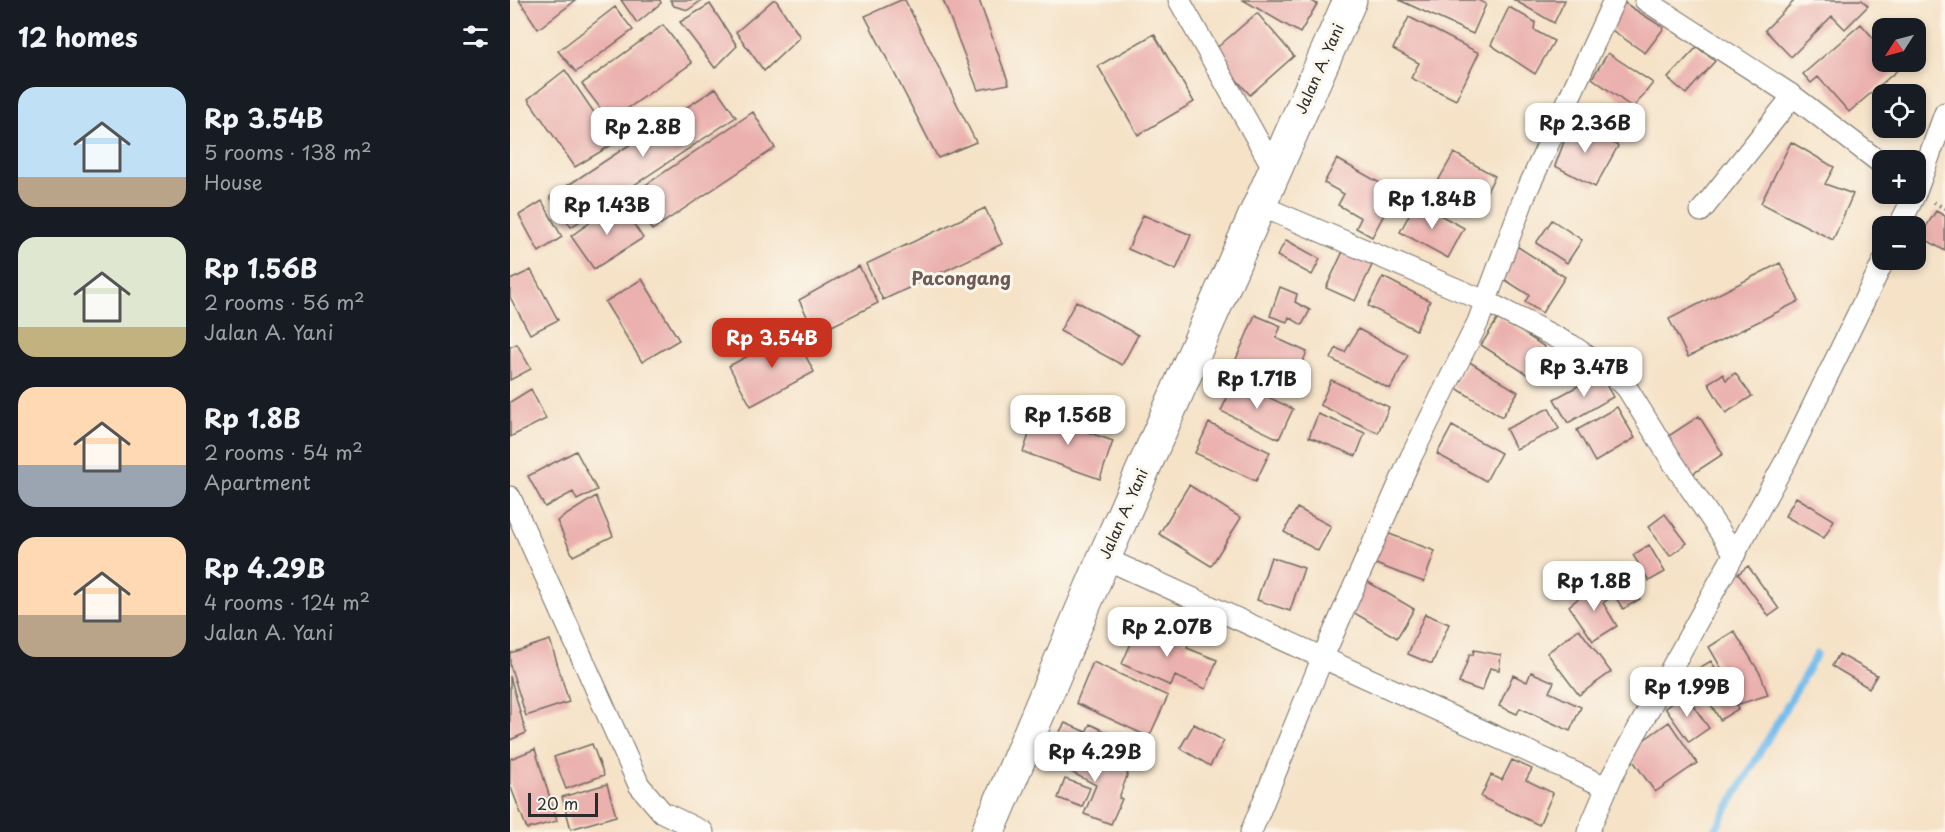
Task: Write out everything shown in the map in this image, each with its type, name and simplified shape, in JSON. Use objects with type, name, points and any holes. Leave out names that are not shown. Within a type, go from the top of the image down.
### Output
[{"type":"highway","name":"Jalan A. Yani","points":[[987,832],[1104,558],[1350,0]]},
{"type":"street","points":[[1179,0],[1275,171]]},
{"type":"street","points":[[1251,832],[1322,659],[1411,457],[1478,322],[1525,195],[1614,0]]},
{"type":"street","points":[[1645,0],[1793,96],[1872,156]]},
{"type":"street","points":[[1701,211],[1793,96]]},
{"type":"street","points":[[1926,164],[1945,113]]},
{"type":"street","points":[[1261,206],[1485,301],[1571,345],[1623,383],[1735,554]]},
{"type":"street","points":[[1588,832],[1606,787],[1789,455],[1879,270]]},
{"type":"street","points":[[510,496],[639,784],[662,812],[703,832]]},
{"type":"street","points":[[1104,558],[1606,787]]},
{"type":"building","points":[[519,0],[576,0],[538,29]]},
{"type":"building","points":[[621,0],[660,0],[661,3],[637,23]]},
{"type":"building","points":[[670,0],[702,0],[688,10],[674,6]]},
{"type":"building","points":[[773,0],[776,0],[800,37],[764,71],[736,32]]},
{"type":"building","points":[[905,0],[976,142],[938,158],[865,16]]},
{"type":"building","points":[[943,0],[979,0],[1009,84],[978,90]]},
{"type":"building","points":[[1243,0],[1310,0],[1317,4],[1300,33]]},
{"type":"building","points":[[1399,0],[1478,0],[1486,4],[1473,34]]},
{"type":"building","points":[[1514,0],[1565,0],[1554,23]]},
{"type":"building","points":[[1795,0],[1862,0],[1868,6],[1845,29],[1832,16],[1791,57],[1765,30]]},
{"type":"building","points":[[1623,2],[1664,28],[1645,53],[1606,26]]},
{"type":"building","points":[[710,4],[737,46],[715,68],[680,22]]},
{"type":"building","points":[[615,7],[633,30],[576,72],[558,51]]},
{"type":"building","points":[[1509,7],[1535,22],[1534,30],[1554,41],[1535,74],[1491,45]]},
{"type":"building","points":[[1257,13],[1294,56],[1250,95],[1212,52]]},
{"type":"building","points":[[1409,17],[1479,53],[1456,100],[1411,78],[1419,63],[1393,49]]},
{"type":"building","points":[[1861,24],[1872,37],[1872,72],[1895,72],[1881,84],[1872,84],[1872,92],[1849,112],[1818,77],[1811,83],[1803,74]]},
{"type":"building","points":[[663,25],[692,63],[610,121],[582,84]]},
{"type":"building","points":[[1154,34],[1194,102],[1138,135],[1098,66]]},
{"type":"building","points":[[1697,47],[1715,61],[1686,94],[1668,78]]},
{"type":"building","points":[[1608,53],[1653,83],[1633,108],[1592,78]]},
{"type":"building","points":[[565,70],[615,143],[575,167],[528,99]]},
{"type":"building","points":[[716,88],[736,117],[571,227],[550,197]]},
{"type":"building","points":[[753,112],[775,148],[652,230],[628,197]]},
{"type":"building","points":[[1572,120],[1618,146],[1595,187],[1555,166]]},
{"type":"building","points":[[1791,142],[1834,167],[1825,184],[1853,194],[1833,240],[1761,203]]},
{"type":"building","points":[[1454,153],[1495,176],[1479,206],[1437,183]]},
{"type":"building","points":[[1337,159],[1396,192],[1372,237],[1356,228],[1361,218],[1338,205],[1344,194],[1324,183]]},
{"type":"building","points":[[542,201],[562,237],[539,252],[519,215]]},
{"type":"building","points":[[619,202],[643,238],[594,269],[571,236]]},
{"type":"building","points":[[1416,202],[1464,228],[1448,258],[1400,232]]},
{"type":"building","points":[[985,208],[1002,244],[883,300],[866,264]]},
{"type":"building","points":[[1936,211],[1945,216],[1945,251],[1926,240],[1926,227]]},
{"type":"building","points":[[1143,215],[1191,235],[1176,270],[1128,249]]},
{"type":"building","points":[[1552,220],[1582,240],[1567,263],[1536,243]]},
{"type":"building","points":[[1286,240],[1320,259],[1312,275],[1277,256]]},
{"type":"building","points":[[1515,245],[1565,277],[1542,313],[1525,302],[1529,295],[1496,274]]},
{"type":"building","points":[[1345,247],[1374,261],[1355,301],[1326,288]]},
{"type":"building","points":[[1780,263],[1799,301],[1688,357],[1669,319]]},
{"type":"building","points":[[859,266],[878,303],[816,334],[799,300]]},
{"type":"building","points":[[531,270],[558,320],[530,334],[510,297],[510,280]]},
{"type":"building","points":[[1383,277],[1430,301],[1416,330],[1368,306]]},
{"type":"building","points":[[642,279],[679,340],[642,362],[605,302]]},
{"type":"building","points":[[1280,287],[1297,294],[1295,302],[1310,310],[1302,325],[1289,317],[1287,322],[1270,316]]},
{"type":"building","points":[[1076,301],[1138,335],[1122,365],[1060,331]]},
{"type":"building","points":[[1255,315],[1281,326],[1276,338],[1307,352],[1296,377],[1265,363],[1256,383],[1231,371]]},
{"type":"building","points":[[1499,317],[1545,347],[1528,375],[1481,345]]},
{"type":"building","points":[[1358,329],[1408,355],[1390,389],[1331,359],[1336,348],[1345,352]]},
{"type":"building","points":[[793,332],[814,372],[751,406],[729,366]]},
{"type":"building","points":[[517,344],[531,369],[510,380],[510,347]]},
{"type":"building","points":[[1468,361],[1518,392],[1502,417],[1453,386]]},
{"type":"building","points":[[1735,373],[1752,396],[1726,413],[1708,383],[1723,374],[1726,380]]},
{"type":"building","points":[[1600,374],[1613,397],[1568,423],[1554,399]]},
{"type":"building","points":[[1331,380],[1389,407],[1378,433],[1320,405]]},
{"type":"building","points":[[1235,381],[1293,409],[1279,439],[1221,411]]},
{"type":"building","points":[[531,389],[546,419],[510,437],[510,402]]},
{"type":"building","points":[[1617,407],[1635,438],[1595,462],[1577,430]]},
{"type":"building","points":[[1549,408],[1559,429],[1516,449],[1506,429]]},
{"type":"building","points":[[1036,414],[1113,441],[1100,479],[1023,452]]},
{"type":"building","points":[[1318,414],[1365,433],[1356,456],[1309,437]]},
{"type":"building","points":[[1699,416],[1723,454],[1691,475],[1667,437]]},
{"type":"building","points":[[1209,423],[1270,452],[1256,481],[1195,453]]},
{"type":"building","points":[[1452,426],[1501,453],[1486,481],[1437,454]]},
{"type":"building","points":[[576,451],[597,490],[577,500],[573,492],[545,507],[528,476]]},
{"type":"building","points":[[1189,485],[1241,518],[1211,566],[1159,534]]},
{"type":"building","points":[[596,496],[613,536],[573,556],[557,521]]},
{"type":"building","points":[[1796,497],[1834,520],[1824,538],[1785,516]]},
{"type":"building","points":[[1297,508],[1331,526],[1318,551],[1284,532]]},
{"type":"building","points":[[1665,514],[1687,543],[1670,556],[1648,527]]},
{"type":"building","points":[[1384,532],[1435,551],[1424,582],[1373,563]]},
{"type":"building","points":[[1649,545],[1665,572],[1649,581],[1633,555]]},
{"type":"building","points":[[1271,557],[1304,568],[1290,611],[1257,600]]},
{"type":"building","points":[[1748,566],[1779,609],[1769,616],[1738,574]]},
{"type":"building","points":[[1624,573],[1640,599],[1623,609],[1607,584]]},
{"type":"building","points":[[1363,579],[1414,609],[1397,638],[1346,608]]},
{"type":"building","points":[[1599,582],[1611,597],[1603,603],[1617,626],[1593,641],[1569,606]]},
{"type":"building","points":[[1425,614],[1449,624],[1432,664],[1408,654]]},
{"type":"building","points":[[1140,622],[1189,643],[1187,648],[1217,660],[1206,689],[1175,676],[1171,686],[1122,664]]},
{"type":"building","points":[[1579,629],[1611,672],[1579,695],[1547,653]]},
{"type":"building","points":[[1734,631],[1761,675],[1768,695],[1736,705],[1738,709],[1720,720],[1692,672],[1711,661],[1726,686],[1731,685],[1709,647]]},
{"type":"building","points":[[550,640],[569,702],[526,716],[510,665],[510,653]]},
{"type":"building","points":[[1474,650],[1501,655],[1499,670],[1490,668],[1482,691],[1459,683],[1470,654],[1473,655]]},
{"type":"building","points":[[1839,654],[1877,675],[1869,688],[1832,666]]},
{"type":"building","points":[[1093,662],[1168,696],[1149,737],[1076,703]]},
{"type":"building","points":[[1531,672],[1554,682],[1549,692],[1581,707],[1570,731],[1520,708],[1517,714],[1499,706],[1513,675],[1527,682]]},
{"type":"building","points":[[510,676],[526,733],[510,740]]},
{"type":"building","points":[[1685,694],[1709,728],[1689,742],[1665,708]]},
{"type":"building","points":[[1669,722],[1697,763],[1655,792],[1627,752]]},
{"type":"building","points":[[1065,723],[1086,732],[1090,724],[1141,749],[1133,766],[1059,733]]},
{"type":"building","points":[[1194,724],[1224,741],[1210,766],[1180,748]]},
{"type":"building","points":[[592,744],[604,775],[566,789],[554,757]]},
{"type":"building","points":[[1056,745],[1102,768],[1104,764],[1128,773],[1119,798],[1122,799],[1111,824],[1084,814],[1096,785],[1048,760]]},
{"type":"building","points":[[535,749],[557,821],[527,829],[510,785],[510,759]]},
{"type":"building","points":[[1512,760],[1532,769],[1526,780],[1553,793],[1539,825],[1481,797],[1491,775],[1502,780]]},
{"type":"building","points":[[1065,779],[1090,788],[1082,807],[1058,798]]},
{"type":"building","points":[[607,784],[616,816],[571,829],[562,797]]},
{"type":"waterway","points":[[1714,832],[1817,654]]},
{"type":"district","name":"Pacongang","points":[[961,279]]}]
